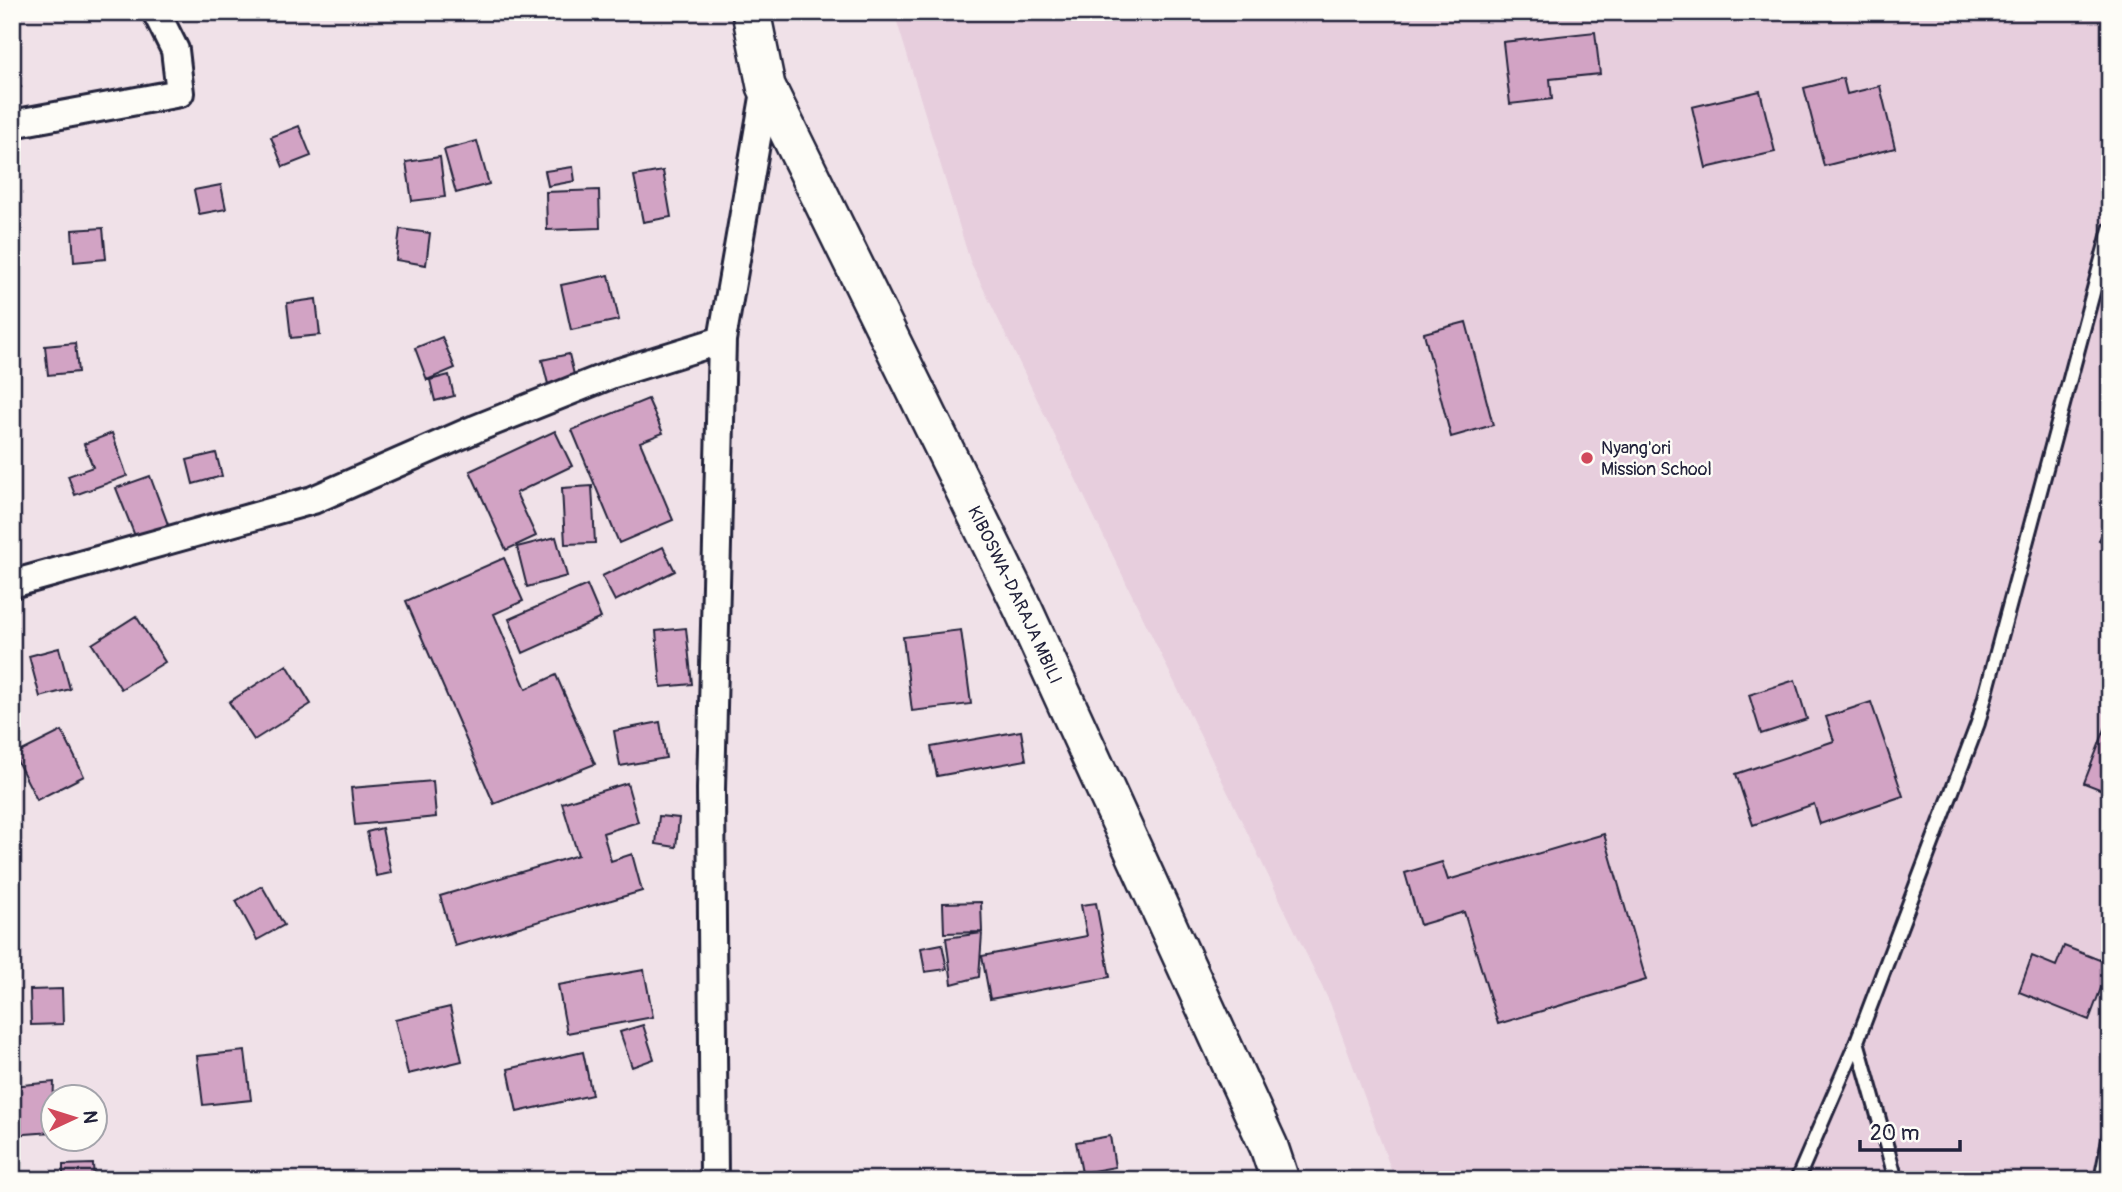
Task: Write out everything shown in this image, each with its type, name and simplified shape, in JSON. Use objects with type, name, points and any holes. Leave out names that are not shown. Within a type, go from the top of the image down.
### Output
[{"type":"main road","name":"KIBOSWA-DARAJA MBILI","points":[[751,12],[766,86],[1024,611],[1269,1147],[1280,1180]]},
{"type":"street","points":[[12,124],[180,93],[175,50],[156,12]]},
{"type":"street","points":[[714,1180],[711,789],[722,340],[766,86]]},
{"type":"street","points":[[12,584],[313,500],[475,429],[613,374],[722,340]]},
{"type":"lane","points":[[1797,1180],[1857,1041],[1978,723],[2110,229]]},
{"type":"lane","points":[[1857,1041],[1896,1180]]},
{"type":"lane","points":[[2101,1180],[2110,1135]]},
{"type":"shaded area","name":"Nyang'ori Mission School","points":[[894,12],[2110,12],[2110,1180],[1395,1180],[1330,1003],[970,261]]},
{"type":"building","points":[[1595,32],[1600,74],[1550,79],[1552,99],[1510,104],[1503,42]]},
{"type":"building","points":[[12,71],[21,87],[12,92]]},
{"type":"building","points":[[1843,78],[1847,94],[1880,86],[1895,148],[1824,166],[1804,88]]},
{"type":"building","points":[[1760,91],[1775,152],[1706,168],[1692,107]]},
{"type":"building","points":[[299,126],[311,156],[283,167],[271,137]]},
{"type":"building","points":[[477,141],[489,184],[456,193],[444,150]]},
{"type":"building","points":[[440,157],[445,197],[412,201],[406,162]]},
{"type":"building","points":[[573,167],[575,181],[548,186],[545,171]]},
{"type":"building","points":[[663,171],[671,217],[643,222],[634,176]]},
{"type":"building","points":[[221,185],[226,209],[199,214],[194,190]]},
{"type":"building","points":[[599,190],[600,228],[547,230],[546,192]]},
{"type":"building","points":[[103,228],[106,259],[74,262],[72,230]]},
{"type":"building","points":[[400,229],[430,233],[426,265],[396,260]]},
{"type":"building","points":[[609,275],[619,320],[571,330],[561,285]]},
{"type":"building","points":[[316,299],[320,335],[291,338],[287,303]]},
{"type":"building","points":[[1466,322],[1493,425],[1451,437],[1424,333]]},
{"type":"building","points":[[442,337],[455,368],[427,380],[415,348]]},
{"type":"building","points":[[75,343],[78,372],[48,375],[45,346]]},
{"type":"building","points":[[569,354],[576,383],[549,388],[542,360]]},
{"type":"building","points":[[449,375],[454,396],[435,401],[430,380]]},
{"type":"building","points":[[648,399],[663,433],[640,442],[673,520],[619,543],[572,430]]},
{"type":"building","points":[[555,431],[572,466],[516,493],[536,536],[506,550],[470,471]]},
{"type":"building","points":[[112,433],[127,476],[75,495],[68,476],[93,467],[84,444]]},
{"type":"building","points":[[216,453],[222,476],[193,484],[187,460]]},
{"type":"building","points":[[150,476],[170,530],[137,541],[116,488]]},
{"type":"building","points":[[592,486],[595,543],[565,544],[562,488]]},
{"type":"building","points":[[2110,522],[2110,547],[2099,540]]},
{"type":"building","points":[[556,537],[567,576],[527,587],[517,547]]},
{"type":"building","points":[[663,547],[675,571],[615,601],[602,576]]},
{"type":"building","points":[[504,558],[523,601],[494,614],[526,689],[556,675],[595,764],[494,804],[406,601]]},
{"type":"building","points":[[587,585],[601,618],[523,653],[509,619]]},
{"type":"building","points":[[136,616],[165,662],[121,689],[92,644]]},
{"type":"building","points":[[686,628],[692,684],[661,687],[656,631]]},
{"type":"building","points":[[961,630],[971,704],[912,711],[903,637]]},
{"type":"building","points":[[59,648],[70,689],[40,697],[29,656]]},
{"type":"building","points":[[287,665],[311,704],[254,740],[229,702]]},
{"type":"building","points":[[1795,680],[1807,719],[1761,734],[1749,695]]},
{"type":"building","points":[[1871,702],[1903,796],[1820,824],[1814,804],[1753,825],[1736,774],[1834,741],[1826,717]]},
{"type":"building","points":[[2110,716],[2110,793],[2084,783]]},
{"type":"building","points":[[660,722],[666,758],[620,766],[614,731]]},
{"type":"building","points":[[62,731],[84,776],[37,800],[14,755]]},
{"type":"building","points":[[1021,731],[1026,760],[937,776],[931,747]]},
{"type":"building","points":[[433,781],[436,817],[355,825],[351,788]]},
{"type":"building","points":[[627,783],[638,822],[603,833],[611,861],[632,854],[642,891],[455,946],[440,896],[578,855],[562,803]]},
{"type":"building","points":[[659,816],[679,818],[676,847],[656,844]]},
{"type":"building","points":[[382,828],[391,873],[376,876],[367,832]]},
{"type":"building","points":[[1604,834],[1646,980],[1498,1024],[1464,912],[1420,925],[1405,873],[1442,862],[1448,880]]},
{"type":"building","points":[[262,886],[284,925],[257,940],[236,901]]},
{"type":"building","points":[[981,902],[982,932],[944,933],[943,903]]},
{"type":"building","points":[[1096,903],[1110,977],[990,999],[982,956],[1087,936],[1081,905]]},
{"type":"building","points":[[982,933],[979,977],[952,984],[946,938]]},
{"type":"building","points":[[942,944],[947,969],[925,972],[921,948]]},
{"type":"building","points":[[2064,946],[2110,964],[2089,1020],[2019,992],[2032,956],[2056,966]]},
{"type":"building","points":[[644,970],[653,1017],[567,1033],[558,985]]},
{"type":"building","points":[[62,989],[63,1024],[31,1025],[30,990]]},
{"type":"building","points":[[450,1007],[462,1061],[408,1074],[395,1020]]},
{"type":"building","points":[[643,1025],[654,1059],[632,1067],[620,1032]]},
{"type":"building","points":[[245,1051],[251,1100],[203,1105],[197,1056]]},
{"type":"building","points":[[583,1052],[592,1095],[517,1112],[508,1069]]},
{"type":"building","points":[[54,1082],[38,1084],[38,1133],[12,1135],[12,1086]]},
{"type":"building","points":[[1110,1136],[1115,1167],[1082,1173],[1076,1142]]},
{"type":"building","points":[[93,1164],[94,1180],[63,1180],[63,1165]]},
{"type":"place","name":"Nyang'ori Mission School","points":[[1587,458]]}]
